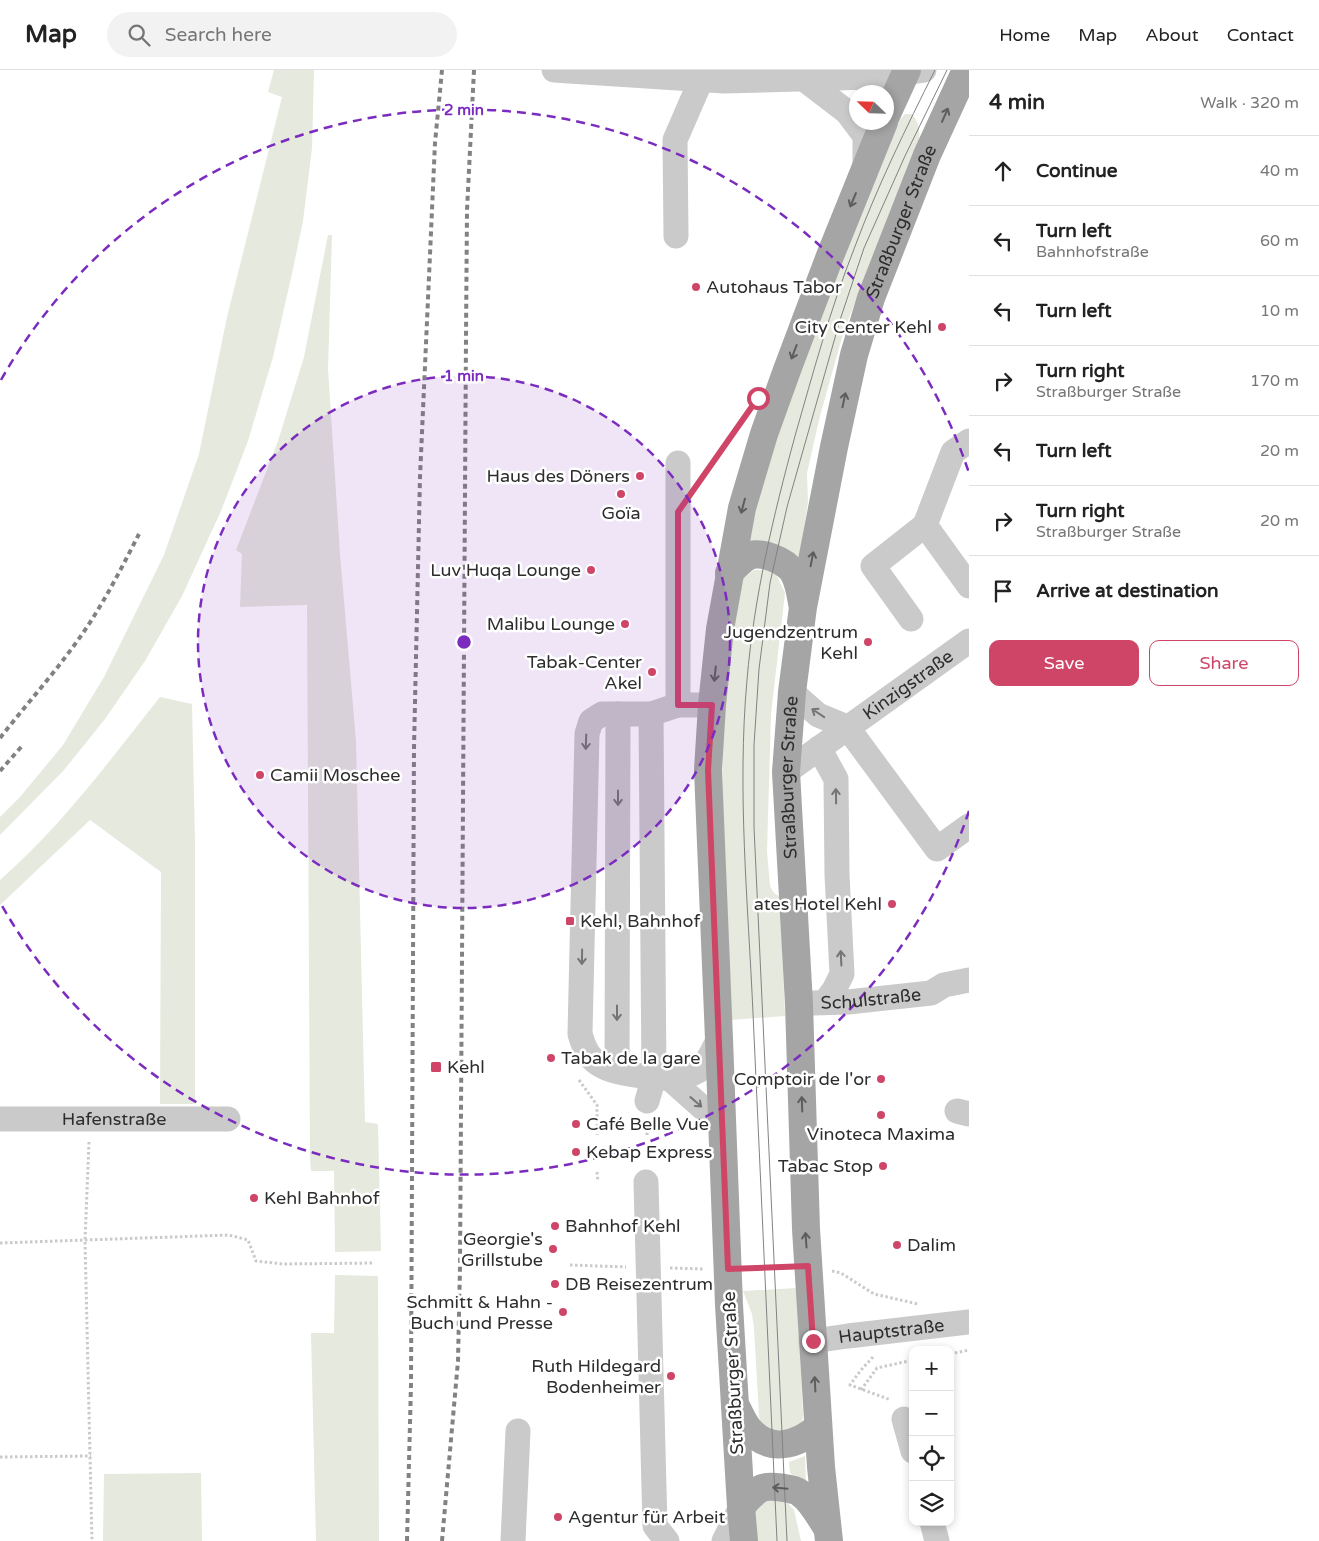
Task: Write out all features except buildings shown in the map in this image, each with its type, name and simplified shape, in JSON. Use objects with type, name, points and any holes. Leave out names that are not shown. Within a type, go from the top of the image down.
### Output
[{"type":"main road","points":[[894,102],[912,71]]},
{"type":"main road","name":"Straßburger Straße","points":[[828,1535],[818,1426],[806,1230],[792,860],[786,772],[792,692],[803,607],[854,355],[871,298],[961,77]]},
{"type":"main road","name":"Straßburger Straße","points":[[744,1541],[728,1269],[708,770],[712,705],[720,629],[742,508],[764,434],[827,265],[881,130]]},
{"type":"main road","points":[[729,574],[748,556],[765,555],[775,558],[792,569],[799,584],[803,607]]},
{"type":"main road","points":[[735,1405],[749,1430],[764,1441],[772,1444],[783,1445],[796,1442],[818,1426]]},
{"type":"main road","points":[[741,1506],[763,1487],[785,1488],[800,1492],[814,1508],[828,1535]]},
{"type":"street","points":[[565,71],[804,79],[873,77],[912,71]]},
{"type":"street","points":[[676,236],[675,140],[702,76]]},
{"type":"street","points":[[804,79],[847,112],[865,136],[865,173]]},
{"type":"street","points":[[911,619],[873,566],[925,526],[954,452],[969,441]]},
{"type":"street","points":[[678,463],[678,705]]},
{"type":"street","points":[[925,526],[969,586]]},
{"type":"street","name":"Kinzigstraße","points":[[786,772],[969,641]]},
{"type":"street","name":"Kinzigstraße","points":[[792,692],[818,715],[848,728]]},
{"type":"street","points":[[712,705],[678,705],[651,714],[602,714],[591,720],[586,734],[580,1034],[584,1048],[590,1057],[603,1067],[661,1078],[684,1077],[700,1069],[719,1039]]},
{"type":"street","points":[[617,1071],[618,714]]},
{"type":"street","points":[[647,1102],[661,1078],[651,714]]},
{"type":"street","points":[[848,728],[937,849],[969,826]]},
{"type":"street","points":[[819,748],[836,779],[837,875],[842,974],[826,1002]]},
{"type":"street","name":"Schulstraße","points":[[798,1004],[848,1002],[931,993],[944,985],[969,980]]},
{"type":"street","points":[[661,1078],[722,1126]]},
{"type":"street","name":"Hafenstraße","points":[[0,1119],[228,1118]]},
{"type":"street","points":[[646,1182],[656,1526],[667,1541]]},
{"type":"street","name":"Hauptstraße","points":[[813,1341],[969,1322]]},
{"type":"street","points":[[904,1419],[909,1437]]},
{"type":"street","points":[[513,1541],[518,1430]]},
{"type":"street","points":[[724,1541],[741,1506]]},
{"type":"street","points":[[933,1526],[937,1541]]},
{"type":"path","points":[[701,479],[741,422]]},
{"type":"path","points":[[575,1075],[597,1106],[597,1135]]},
{"type":"path","points":[[89,1119],[85,1241],[92,1541]]},
{"type":"path","points":[[597,1172],[598,1182]]},
{"type":"path","points":[[0,1243],[229,1236],[248,1240],[256,1261],[284,1264],[374,1263]]},
{"type":"path","points":[[728,1269],[808,1266],[841,1273],[874,1294],[915,1302],[922,1306],[927,1312],[926,1327]]},
{"type":"path","points":[[954,1353],[969,1350]]},
{"type":"path","points":[[861,1390],[877,1368],[909,1361]]},
{"type":"path","points":[[850,1386],[899,1404],[904,1419]]},
{"type":"path","points":[[0,1457],[91,1456]]},
{"type":"shaded area","points":[[274,70],[314,70],[312,148],[303,221],[293,269],[273,357],[248,441],[221,511],[182,596],[145,661],[105,719],[64,770],[0,835],[0,817],[20,797],[63,745],[104,677],[164,555],[199,454],[227,317],[282,97],[268,92]]},
{"type":"shaded area","points":[[905,114],[912,114],[917,122],[919,134],[918,148],[871,260],[843,334],[820,416],[807,473],[808,502],[800,557],[789,551],[747,543],[760,477],[790,392],[882,162],[899,121]]},
{"type":"shaded area","points":[[328,235],[332,235],[328,369],[340,554],[356,741],[365,1122],[378,1124],[381,1251],[335,1252],[334,1171],[311,1171],[307,605],[240,607],[242,554],[236,550],[278,441],[304,357]]},
{"type":"shaded area","points":[[754,570],[775,572],[785,593],[771,714],[767,851],[770,886],[774,893],[780,897],[785,1016],[730,1020],[723,842],[725,709],[729,654],[743,579]]},
{"type":"shaded area","points":[[160,697],[192,704],[195,842],[195,1104],[160,1104],[161,872],[90,820],[0,905],[0,880],[44,838],[103,769]]},
{"type":"shaded area","points":[[335,1275],[378,1276],[379,1541],[316,1541],[311,1333],[334,1333]]},
{"type":"shaded area","points":[[797,1288],[803,1415],[802,1424],[788,1437],[761,1427],[754,1328],[752,1314],[743,1291]]},
{"type":"shaded area","points":[[805,1456],[806,1486],[790,1473],[789,1462]]},
{"type":"shaded area","points":[[201,1473],[202,1541],[103,1541],[104,1474]]},
{"type":"shaded area","points":[[769,1498],[787,1502],[794,1510],[801,1541],[757,1541],[753,1515],[755,1508]]},
{"type":"tram line","points":[[777,1541],[744,846],[744,722],[750,649],[759,588],[779,497],[815,365],[830,318],[845,272],[872,203],[935,70]]},
{"type":"tram line","points":[[787,1541],[754,827],[754,745],[759,669],[770,583],[787,507],[840,320],[864,248],[905,156],[947,70]]},
{"type":"railway","points":[[407,1541],[411,1384],[414,748],[420,477],[435,143],[442,70]]},
{"type":"railway","points":[[442,1541],[458,1361],[467,210],[474,70]]},
{"type":"railway","points":[[0,738],[56,670],[87,627],[108,593],[139,534]]},
{"type":"railway","points":[[0,771],[22,746]]},
{"type":"place","name":"Autohaus Tabor","points":[[696,287]]},
{"type":"place","name":"City Center Kehl","points":[[942,327]]},
{"type":"place","name":"Haus des Döners","points":[[640,476]]},
{"type":"place","name":"Goïa","points":[[621,494]]},
{"type":"place","name":"Luv Huqa Lounge","points":[[591,570]]},
{"type":"place","name":"Malibu Lounge","points":[[625,624]]},
{"type":"place","name":"Jugendzentrum Kehl","points":[[868,642]]},
{"type":"place","name":"Tabak-Center Akel","points":[[652,672]]},
{"type":"place","name":"Camii Moschee","points":[[260,775]]},
{"type":"place","name":"ates Hotel Kehl","points":[[892,904]]},
{"type":"place","name":"Kehl, Bahnhof","points":[[570,921]]},
{"type":"place","name":"Tabak de la gare","points":[[551,1058]]},
{"type":"place","name":"Kehl","points":[[436,1067]]},
{"type":"place","name":"Comptoir de l'or","points":[[881,1079]]},
{"type":"place","name":"Vinoteca Maxima","points":[[881,1115]]},
{"type":"place","name":"Café Belle Vue","points":[[576,1124]]},
{"type":"place","name":"Kebap Express","points":[[576,1152]]},
{"type":"place","name":"Tabac Stop","points":[[883,1166]]},
{"type":"place","name":"Kehl Bahnhof","points":[[254,1198]]},
{"type":"place","name":"Bahnhof Kehl","points":[[555,1226]]},
{"type":"place","name":"Dalim","points":[[897,1245]]},
{"type":"place","name":"Georgie's Grillstube","points":[[553,1249]]},
{"type":"place","name":"DB Reisezentrum","points":[[555,1284]]},
{"type":"place","name":"Schmitt & Hahn - Buch und Presse","points":[[563,1312]]},
{"type":"place","name":"Ruth Hildegard Bodenheimer","points":[[671,1376]]},
{"type":"place","name":"Agentur für Arbeit","points":[[558,1517]]},
{"type":"route","points":[[758,398],[678,512],[678,705],[712,705],[708,770],[728,1269],[808,1266],[813,1341]]}]
